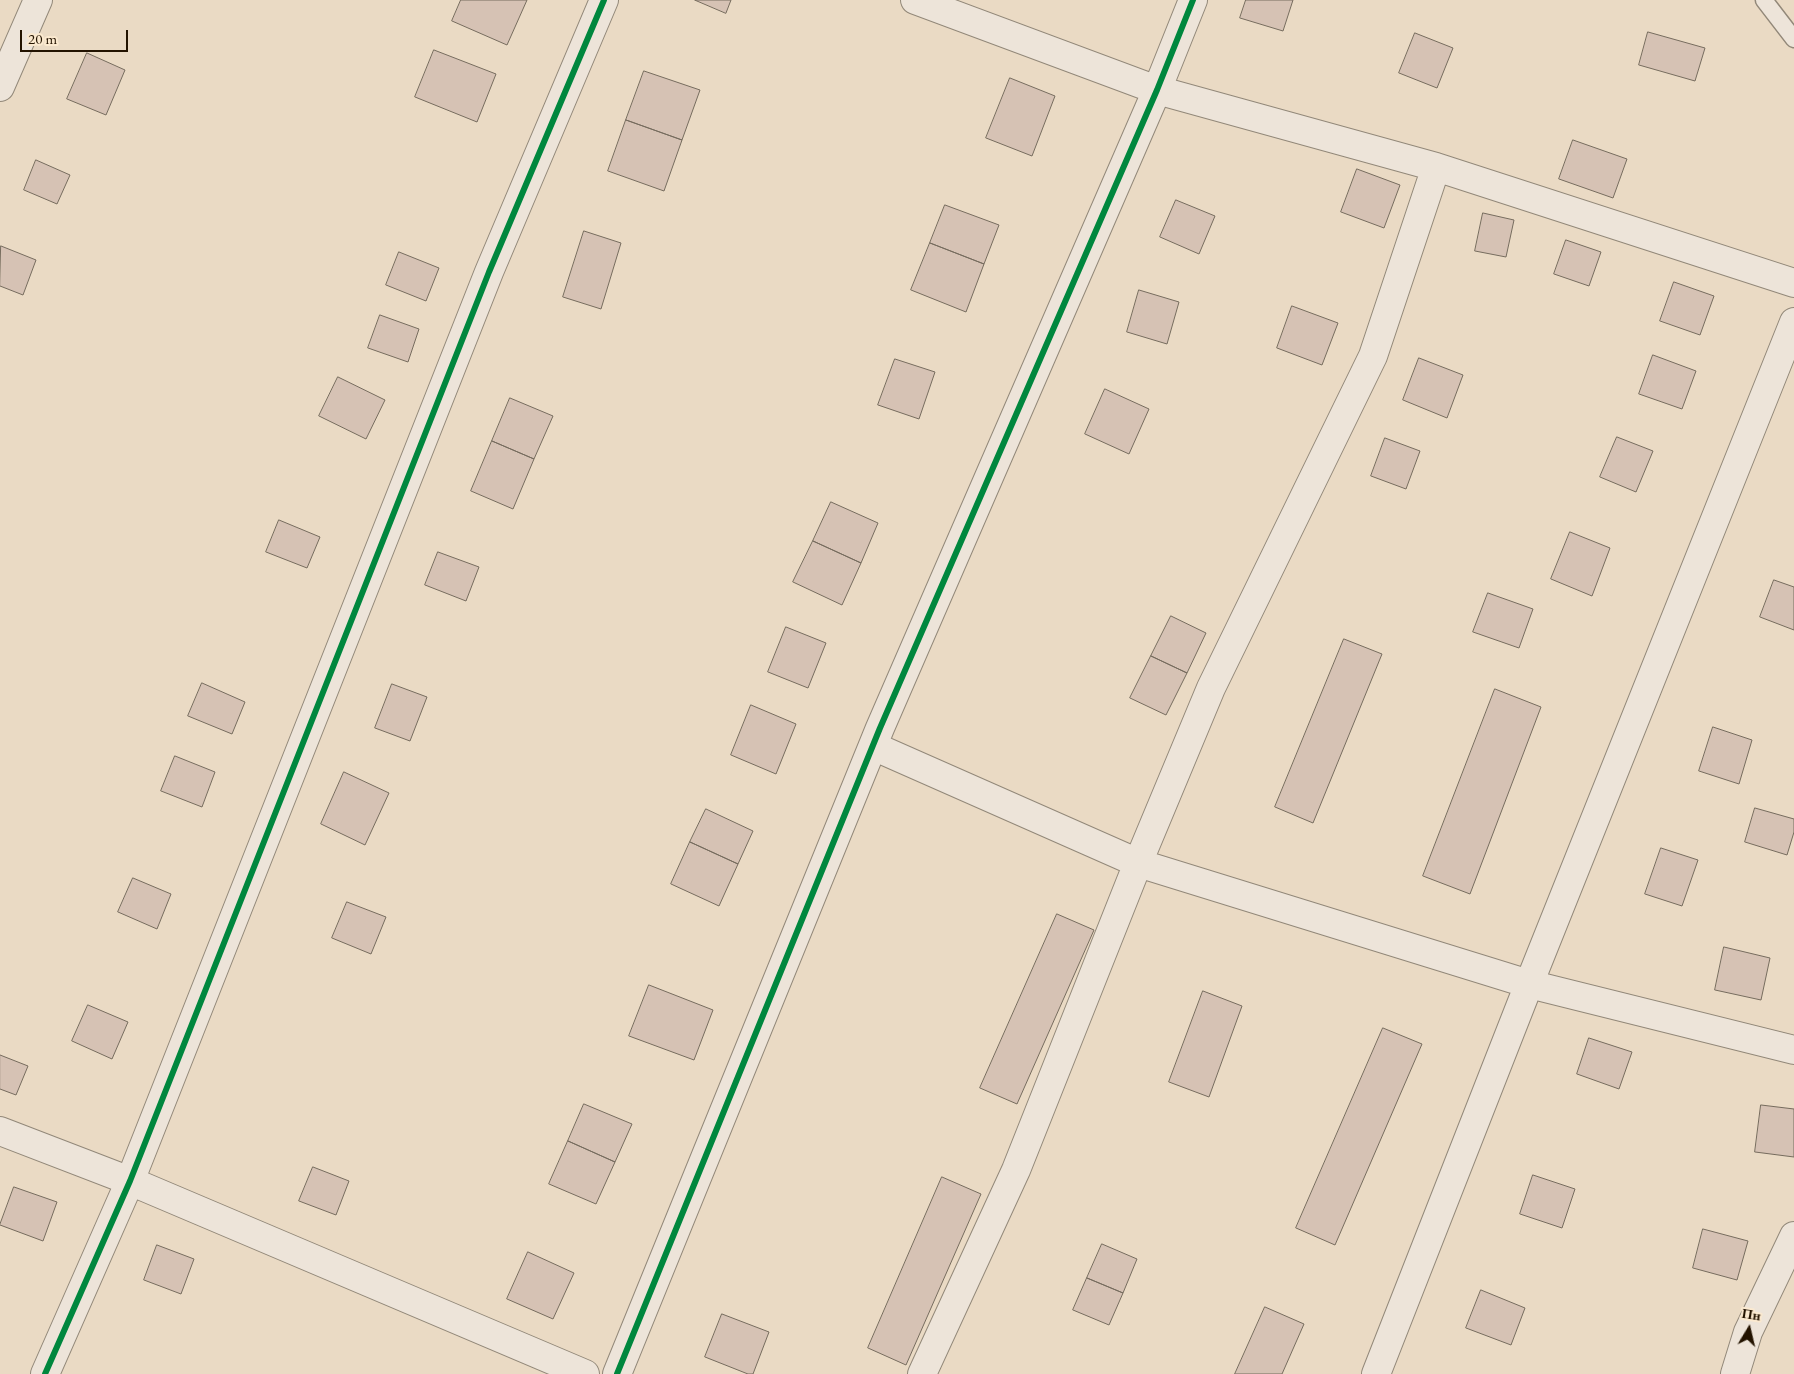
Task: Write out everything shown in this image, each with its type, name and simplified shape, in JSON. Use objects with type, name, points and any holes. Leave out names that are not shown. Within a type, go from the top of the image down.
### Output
[{"type":"street","points":[[0,87],[38,0]]},
{"type":"street","points":[[45,1374],[130,1181],[489,272],[604,0]]},
{"type":"street","points":[[915,0],[1157,90],[1436,167],[1794,283]]},
{"type":"street","points":[[617,1374],[873,746],[1157,90],[1193,0]]},
{"type":"street","points":[[922,1374],[1016,1170],[1138,863],[1211,688],[1373,356],[1436,167]]},
{"type":"street","points":[[1376,1374],[1529,984],[1794,322]]},
{"type":"street","points":[[873,746],[1138,863],[1529,984],[1794,1050]]},
{"type":"street","points":[[0,1131],[130,1181],[585,1374]]},
{"type":"street","points":[[1735,1374],[1748,1332],[1794,1236]]},
{"type":"lane","points":[[1764,0],[1794,39]]},
{"type":"building","points":[[461,0],[527,0],[507,45],[452,21]]},
{"type":"building","points":[[695,0],[731,0],[726,13]]},
{"type":"building","points":[[1246,0],[1293,0],[1283,31],[1240,18]]},
{"type":"building","points":[[1648,32],[1705,48],[1695,81],[1639,65]]},
{"type":"building","points":[[1415,33],[1453,48],[1437,88],[1399,73]]},
{"type":"building","points":[[434,50],[496,74],[477,122],[415,97]]},
{"type":"building","points":[[87,53],[125,70],[106,115],[67,99]]},
{"type":"building","points":[[644,71],[700,90],[682,140],[626,120]]},
{"type":"building","points":[[1010,78],[1055,96],[1032,156],[986,138]]},
{"type":"building","points":[[626,120],[682,140],[664,191],[608,171]]},
{"type":"building","points":[[1573,140],[1627,159],[1613,198],[1559,179]]},
{"type":"building","points":[[36,160],[70,175],[57,204],[24,190]]},
{"type":"building","points":[[1357,169],[1400,185],[1384,228],[1341,212]]},
{"type":"building","points":[[1176,200],[1215,216],[1199,254],[1160,237]]},
{"type":"building","points":[[945,205],[999,225],[984,264],[930,243]]},
{"type":"building","points":[[1483,213],[1514,220],[1506,257],[1475,251]]},
{"type":"building","points":[[584,231],[621,243],[601,309],[563,297]]},
{"type":"building","points":[[1566,240],[1601,252],[1589,286],[1554,274]]},
{"type":"building","points":[[930,243],[984,264],[966,312],[911,290]]},
{"type":"building","points":[[1,246],[36,260],[23,295],[0,286]]},
{"type":"building","points":[[399,252],[439,268],[426,301],[386,285]]},
{"type":"building","points":[[1674,282],[1714,296],[1700,335],[1660,321]]},
{"type":"building","points":[[1139,290],[1179,302],[1167,344],[1127,332]]},
{"type":"building","points":[[1292,306],[1338,323],[1322,365],[1277,348]]},
{"type":"building","points":[[380,315],[419,329],[408,362],[368,348]]},
{"type":"building","points":[[1653,355],[1696,371],[1682,409],[1639,394]]},
{"type":"building","points":[[1419,358],[1463,375],[1447,418],[1403,400]]},
{"type":"building","points":[[895,359],[935,372],[919,419],[878,405]]},
{"type":"building","points":[[338,377],[385,400],[366,439],[319,416]]},
{"type":"building","points":[[1105,389],[1149,409],[1129,454],[1085,434]]},
{"type":"building","points":[[510,398],[553,416],[534,459],[492,441]]},
{"type":"building","points":[[1617,437],[1653,451],[1636,492],[1600,477]]},
{"type":"building","points":[[1385,438],[1420,451],[1406,489],[1371,476]]},
{"type":"building","points":[[492,441],[534,459],[513,509],[471,491]]},
{"type":"building","points":[[831,502],[878,523],[861,563],[813,541]]},
{"type":"building","points":[[279,520],[320,537],[307,568],[266,552]]},
{"type":"building","points":[[1570,532],[1610,548],[1592,596],[1551,579]]},
{"type":"building","points":[[813,541],[861,563],[842,605],[793,582]]},
{"type":"building","points":[[438,552],[479,567],[466,601],[425,585]]},
{"type":"building","points":[[1774,580],[1794,587],[1794,630],[1760,617]]},
{"type":"building","points":[[1488,593],[1533,609],[1519,648],[1473,632]]},
{"type":"building","points":[[1171,616],[1206,633],[1187,673],[1151,656]]},
{"type":"building","points":[[786,627],[826,643],[808,688],[768,672]]},
{"type":"building","points":[[1344,639],[1382,654],[1313,823],[1275,807]]},
{"type":"building","points":[[1151,656],[1187,673],[1166,715],[1130,698]]},
{"type":"building","points":[[202,683],[245,702],[232,734],[188,716]]},
{"type":"building","points":[[392,684],[427,697],[410,741],[375,728]]},
{"type":"building","points":[[1495,689],[1541,707],[1470,894],[1423,876]]},
{"type":"building","points":[[751,705],[796,724],[776,774],[731,755]]},
{"type":"building","points":[[1713,727],[1752,740],[1739,784],[1699,771]]},
{"type":"building","points":[[175,756],[215,772],[202,807],[161,791]]},
{"type":"building","points":[[344,772],[389,793],[365,845],[321,824]]},
{"type":"building","points":[[1755,808],[1794,819],[1794,832],[1787,855],[1745,842]]},
{"type":"building","points":[[706,809],[753,831],[738,864],[690,842]]},
{"type":"building","points":[[690,842],[738,864],[719,906],[671,884]]},
{"type":"building","points":[[1661,848],[1698,860],[1682,906],[1645,894]]},
{"type":"building","points":[[133,878],[171,894],[157,929],[118,912]]},
{"type":"building","points":[[347,902],[386,917],[371,954],[332,938]]},
{"type":"building","points":[[1057,914],[1094,930],[1017,1104],[980,1088]]},
{"type":"building","points":[[1724,947],[1770,958],[1761,1000],[1715,990]]},
{"type":"building","points":[[649,985],[713,1010],[694,1060],[629,1036]]},
{"type":"building","points":[[1203,991],[1242,1006],[1209,1097],[1169,1082]]},
{"type":"building","points":[[88,1005],[128,1022],[112,1059],[72,1041]]},
{"type":"building","points":[[1383,1028],[1422,1044],[1335,1245],[1296,1228]]},
{"type":"building","points":[[1589,1038],[1632,1052],[1619,1089],[1577,1074]]},
{"type":"building","points":[[0,1055],[28,1066],[16,1095],[0,1089]]},
{"type":"building","points":[[584,1104],[632,1124],[615,1162],[568,1141]]},
{"type":"building","points":[[1761,1105],[1794,1109],[1794,1157],[1755,1152]]},
{"type":"building","points":[[568,1141],[615,1162],[596,1204],[549,1184]]},
{"type":"building","points":[[313,1167],[349,1181],[336,1215],[299,1201]]},
{"type":"building","points":[[1533,1175],[1575,1189],[1562,1228],[1520,1214]]},
{"type":"building","points":[[942,1177],[981,1194],[906,1365],[868,1348]]},
{"type":"building","points":[[14,1187],[57,1202],[43,1241],[0,1225]]},
{"type":"building","points":[[1703,1229],[1748,1241],[1737,1280],[1693,1268]]},
{"type":"building","points":[[1102,1244],[1137,1259],[1123,1293],[1087,1278]]},
{"type":"building","points":[[157,1245],[194,1259],[181,1294],[144,1280]]},
{"type":"building","points":[[528,1252],[574,1273],[553,1319],[507,1299]]},
{"type":"building","points":[[1087,1278],[1123,1293],[1109,1325],[1073,1310]]},
{"type":"building","points":[[1481,1290],[1525,1308],[1511,1345],[1466,1328]]},
{"type":"building","points":[[1265,1307],[1304,1324],[1282,1374],[1235,1374]]},
{"type":"building","points":[[722,1314],[769,1332],[753,1374],[748,1374],[705,1357]]},
{"type":"cycle path","points":[[45,1374],[130,1181],[489,272],[604,0]]},
{"type":"cycle path","points":[[617,1374],[880,728],[1157,90],[1193,0]]}]
